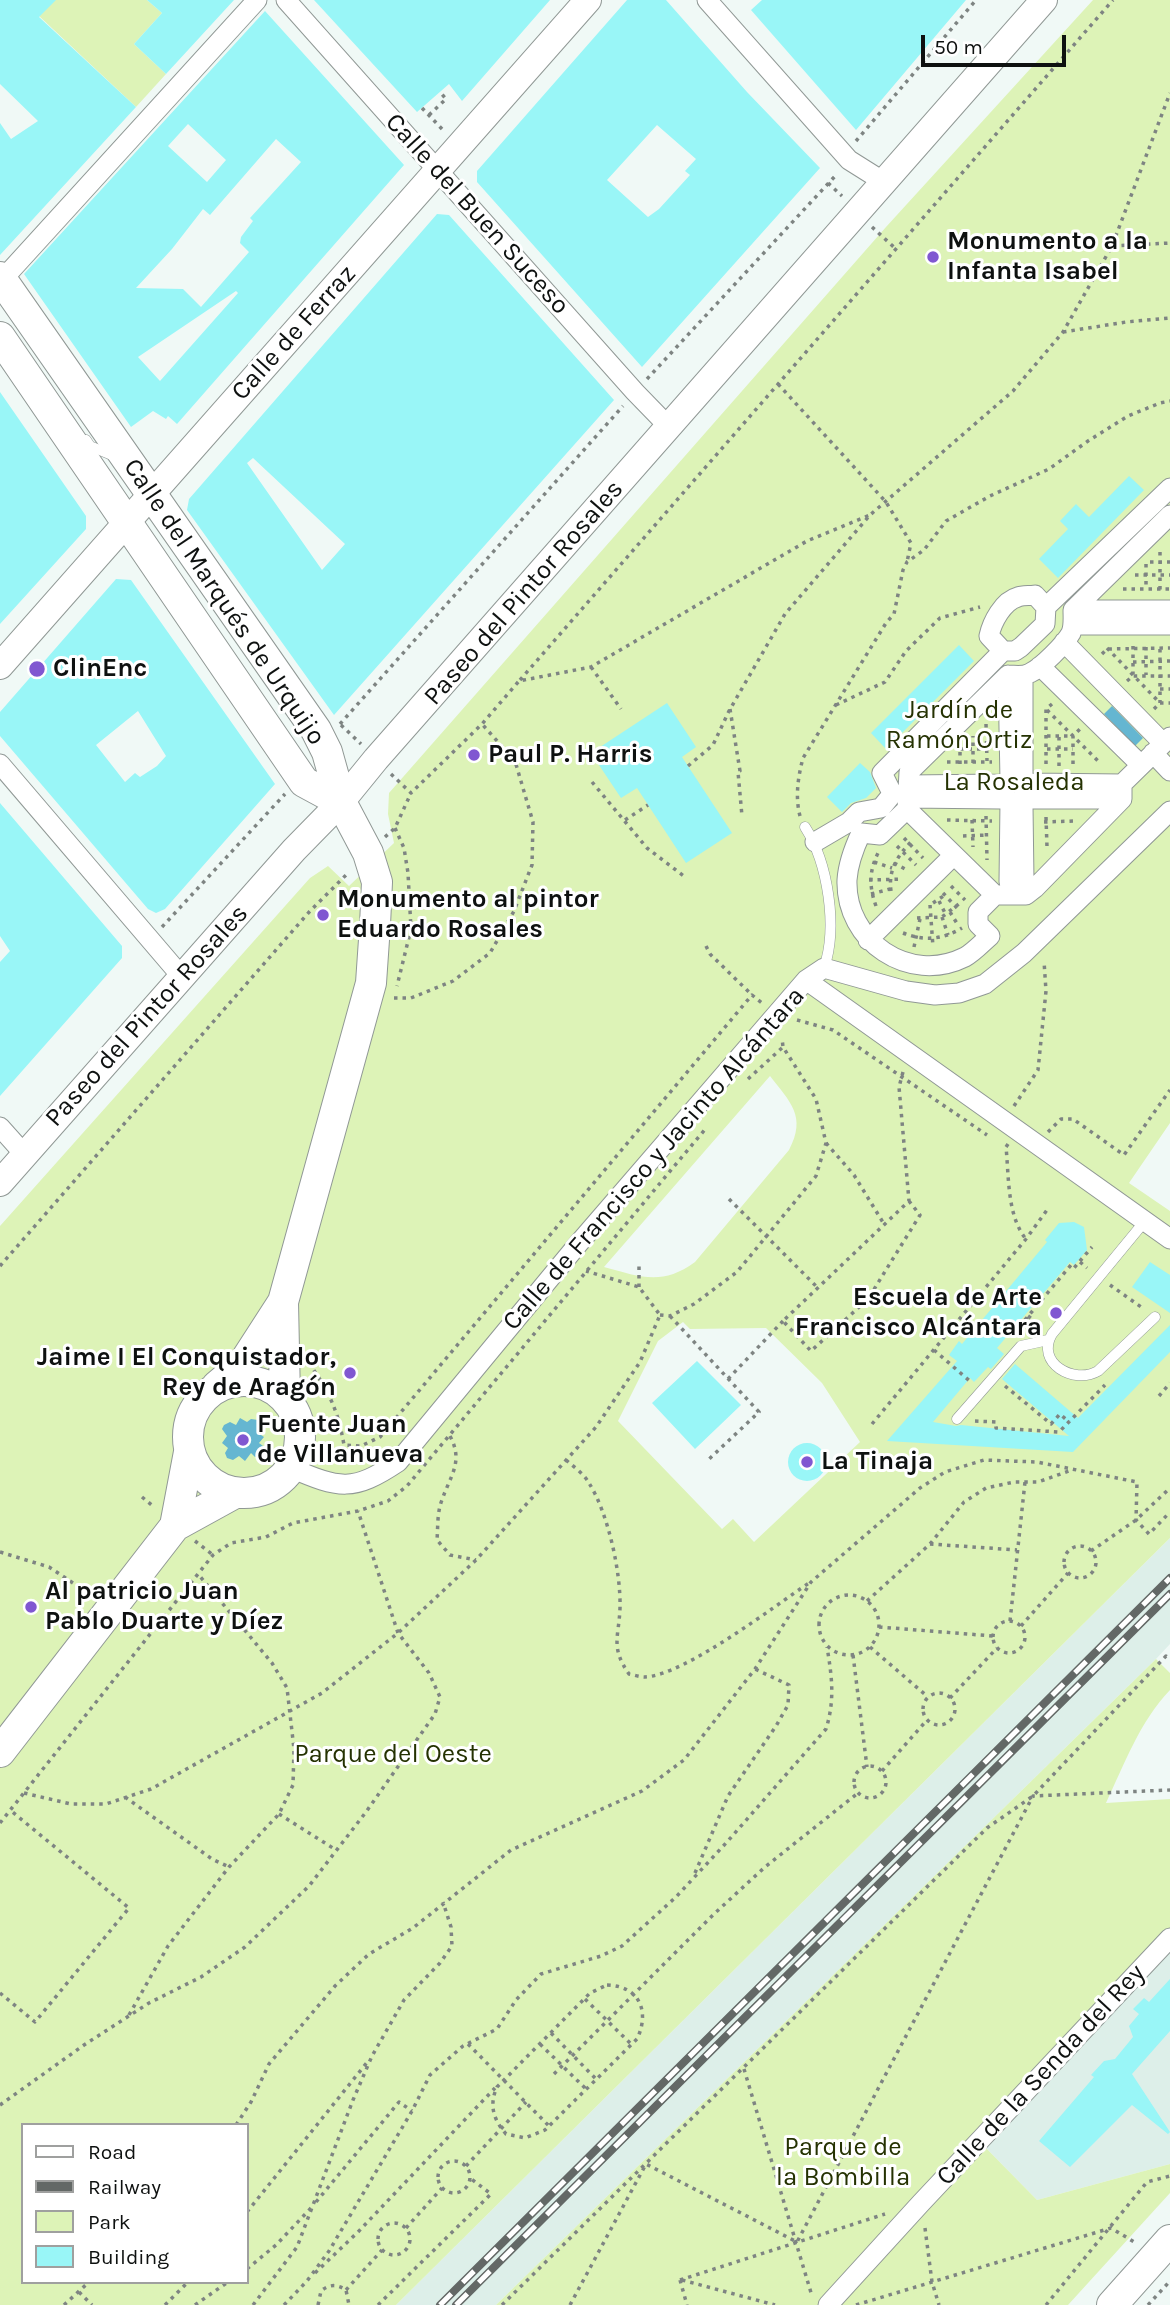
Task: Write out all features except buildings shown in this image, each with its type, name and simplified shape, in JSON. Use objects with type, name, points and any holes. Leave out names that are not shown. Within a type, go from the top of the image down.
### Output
[{"type":"main road","name":"Calle de Ferraz","points":[[0,666],[588,0]]},
{"type":"main road","name":"Paseo del Pintor Rosales","points":[[0,1182],[294,850],[341,802],[1044,0]]},
{"type":"main road","name":"Calle del Marqués de Urquijo","points":[[1,279],[151,495],[328,727],[327,752],[341,802]]},
{"type":"main road","name":"Calle del Marqués de Urquijo","points":[[0,337],[304,782],[341,802]]},
{"type":"main road","points":[[285,1398],[283,1302],[371,983],[377,882],[368,853],[341,802]]},
{"type":"main road","points":[[175,1526],[189,1452],[187,1433],[191,1415],[201,1399],[243,1364],[283,1302]]},
{"type":"main road","points":[[189,1452],[206,1479],[220,1488],[236,1493],[252,1493],[267,1489],[281,1480],[291,1468],[299,1451],[300,1432],[296,1414],[285,1398],[270,1387],[252,1381],[233,1381],[216,1387]]},
{"type":"main road","points":[[0,1752],[175,1526],[236,1493]]},
{"type":"main road","points":[[1120,2302],[1170,2240]]},
{"type":"street","points":[[1,279],[257,0]]},
{"type":"street","name":"Calle del Buen Suceso","points":[[286,0],[669,427]]},
{"type":"street","points":[[707,0],[849,160],[884,182]]},
{"type":"street","points":[[810,835],[849,822],[859,812],[881,808],[886,804],[891,791],[882,774],[1003,651],[1015,651],[1045,624],[1046,607],[1170,488]]},
{"type":"street","points":[[1016,821],[1009,886],[978,912],[978,924],[990,936],[968,956],[935,965],[911,962],[889,955],[868,940],[851,910],[847,889],[848,867],[861,833],[880,835],[883,832],[908,797],[909,772],[1023,672],[1070,626],[1170,515]]},
{"type":"street","points":[[1003,651],[989,636],[992,622],[1003,609],[1015,597],[1035,595],[1046,607]]},
{"type":"street","points":[[1070,626],[1167,615]]},
{"type":"street","points":[[1070,626],[1170,771]]},
{"type":"street","points":[[1009,886],[1008,849],[1023,806],[1009,789],[1008,734],[1023,672]]},
{"type":"street","points":[[1023,672],[1157,750]]},
{"type":"street","points":[[908,797],[1009,789],[1023,776],[1023,672]]},
{"type":"street","points":[[908,797],[1009,886],[1026,895],[1101,821],[1157,750]]},
{"type":"street","points":[[0,765],[182,977]]},
{"type":"street","points":[[908,797],[960,785],[1009,789],[1030,799],[1046,791],[1073,784],[1122,791]]},
{"type":"street","points":[[1046,791],[1122,791]]},
{"type":"street","points":[[806,980],[824,968],[906,991],[934,995],[959,993],[985,984],[1038,939],[1170,811]]},
{"type":"street","points":[[868,940],[961,844]]},
{"type":"street","name":"Calle de Francisco y Jacinto Alcántara","points":[[291,1468],[334,1485],[352,1485],[373,1479],[398,1462],[579,1242],[806,980],[1170,1239]]},
{"type":"street","points":[[0,1126],[25,1155]]},
{"type":"street","name":"Calle de la Senda del Rey","points":[[828,2305],[1170,1938]]},
{"type":"lane","points":[[76,427],[90,446],[128,461]]},
{"type":"lane","points":[[810,835],[823,863],[827,886],[829,949],[824,968]]},
{"type":"lane","points":[[957,1419],[1021,1346],[1048,1340],[1145,1221]]},
{"type":"lane","points":[[1048,1340],[1052,1361],[1060,1370],[1079,1377],[1089,1376],[1098,1371],[1155,1317]]},
{"type":"path","points":[[646,381],[849,160],[856,140],[976,0]]},
{"type":"path","points":[[0,1266],[310,911],[395,828],[411,793],[482,724],[1113,0]]},
{"type":"path","points":[[429,115],[446,99],[440,92]]},
{"type":"path","points":[[688,766],[713,745],[730,709],[785,614],[870,515],[1013,391],[1063,332],[1112,246],[1170,93]]},
{"type":"path","points":[[422,108],[443,130]]},
{"type":"path","points":[[1112,246],[1170,243]]},
{"type":"path","points":[[1063,332],[1170,318]]},
{"type":"path","points":[[778,384],[886,502],[911,543],[894,614],[803,758],[797,802],[799,816],[810,835]]},
{"type":"path","points":[[907,562],[933,541],[946,521],[1049,468],[1128,416],[1170,401]]},
{"type":"path","points":[[411,793],[376,759],[328,727],[625,403]]},
{"type":"path","points":[[519,681],[591,667],[807,541],[870,515]]},
{"type":"path","points":[[1160,548],[1160,589],[1167,615]]},
{"type":"path","points":[[1146,568],[1146,589]]},
{"type":"path","points":[[1139,575],[1170,575]]},
{"type":"path","points":[[1119,589],[1170,589]]},
{"type":"path","points":[[1133,589],[1133,676]]},
{"type":"path","points":[[835,706],[885,682],[906,651],[940,618],[979,607],[1003,609]]},
{"type":"path","points":[[1170,648],[1107,649],[1160,703],[1170,703]]},
{"type":"path","points":[[1146,649],[1146,676]]},
{"type":"path","points":[[1160,649],[1160,703]]},
{"type":"path","points":[[1133,662],[1170,662]]},
{"type":"path","points":[[591,667],[621,709]]},
{"type":"path","points":[[1133,676],[1170,676]]},
{"type":"path","points":[[1160,689],[1170,689]]},
{"type":"path","points":[[730,709],[740,771],[742,816]]},
{"type":"path","points":[[1047,876],[1046,709],[1100,763]]},
{"type":"path","points":[[986,715],[987,762],[1009,789]]},
{"type":"path","points":[[395,828],[404,848],[408,873],[411,929],[394,998],[411,998],[453,981],[490,953],[514,911],[531,865],[533,822],[515,761],[482,724]]},
{"type":"path","points":[[986,734],[1008,734]]},
{"type":"path","points":[[1046,736],[1073,736]]},
{"type":"path","points":[[1059,736],[1059,763]]},
{"type":"path","points":[[1073,736],[1073,784]]},
{"type":"path","points":[[960,742],[960,785]]},
{"type":"path","points":[[973,742],[973,762]]},
{"type":"path","points":[[960,749],[987,749]]},
{"type":"path","points":[[1046,749],[1073,749]]},
{"type":"path","points":[[159,930],[286,793],[288,760]]},
{"type":"path","points":[[946,762],[987,762]]},
{"type":"path","points":[[987,762],[1009,789]]},
{"type":"path","points":[[592,782],[648,848],[685,877]]},
{"type":"path","points":[[986,862],[986,821],[1009,789]]},
{"type":"path","points":[[625,820],[648,805]]},
{"type":"path","points":[[945,820],[1101,821]]},
{"type":"path","points":[[960,821],[961,844]]},
{"type":"path","points":[[961,844],[973,849],[972,821]]},
{"type":"path","points":[[1059,822],[1060,828]]},
{"type":"path","points":[[883,832],[963,914]]},
{"type":"path","points":[[961,844],[972,835],[986,835]]},
{"type":"path","points":[[1046,835],[1053,835]]},
{"type":"path","points":[[986,849],[1008,849]]},
{"type":"path","points":[[888,854],[907,870]]},
{"type":"path","points":[[870,880],[904,879]]},
{"type":"path","points":[[939,901],[946,915],[957,960]]},
{"type":"path","points":[[930,904],[933,939]]},
{"type":"path","points":[[946,915],[961,929]]},
{"type":"path","points":[[911,962],[920,919]]},
{"type":"path","points":[[1026,1239],[1017,1228],[1006,1147],[1013,1127],[1014,1106],[1038,1069],[1046,991],[1044,954],[1038,939]]},
{"type":"path","points":[[706,946],[710,954],[752,995],[777,1014],[833,1030],[994,1139]]},
{"type":"path","points":[[304,1355],[322,1381],[339,1414],[344,1445],[361,1446],[380,1437],[752,995]]},
{"type":"path","points":[[777,1014],[783,1047],[816,1099],[826,1143],[853,1175],[884,1224]]},
{"type":"path","points":[[746,1081],[783,1047]]},
{"type":"path","points":[[783,1321],[811,1351],[868,1299],[920,1215],[909,1201],[899,1087],[909,1054]]},
{"type":"path","points":[[1038,1145],[1061,1119],[1073,1119],[1124,1156],[1170,1090]]},
{"type":"path","points":[[0,1824],[214,1555],[231,1542],[266,1537],[293,1523],[358,1511],[388,1501],[407,1486],[710,1123]]},
{"type":"path","points":[[585,1271],[639,1287],[660,1315],[670,1316],[694,1304],[737,1272],[766,1237],[816,1176],[826,1143]]},
{"type":"path","points":[[1006,1147],[1016,1155]]},
{"type":"path","points":[[729,1199],[818,1288]]},
{"type":"path","points":[[728,1379],[783,1321],[909,1201]]},
{"type":"path","points":[[872,1424],[1026,1239],[1047,1210]]},
{"type":"path","points":[[639,1264],[639,1287]]},
{"type":"path","points":[[24,1793],[71,1804],[106,1804],[151,1789],[322,1693],[398,1633],[476,1560],[596,1427],[640,1362],[660,1315]]},
{"type":"path","points":[[670,1316],[759,1412],[707,1461]]},
{"type":"path","points":[[934,1350],[975,1385]]},
{"type":"path","points":[[993,1377],[1051,1424],[1060,1414],[1069,1422]]},
{"type":"path","points":[[1158,1396],[1170,1383]]},
{"type":"path","points":[[450,1436],[454,1443],[457,1465],[440,1503],[437,1540],[450,1555],[476,1560]]},
{"type":"path","points":[[566,1460],[589,1481],[605,1516],[614,1552],[620,1606],[615,1650],[629,1674],[645,1677],[674,1669],[704,1653],[811,1582],[897,1506],[945,1472],[984,1460],[1037,1462],[1137,1482],[1136,1520],[1149,1534],[1170,1512]]},
{"type":"path","points":[[867,1601],[930,1544],[964,1502],[986,1488],[1038,1482],[1070,1470]]},
{"type":"path","points":[[1010,1621],[1025,1482]]},
{"type":"path","points":[[1091,1551],[1136,1520],[1170,1488]]},
{"type":"path","points":[[0,2105],[128,2016],[201,1977],[245,1947],[309,1886],[435,1714],[440,1697],[429,1672],[398,1633],[358,1511]]},
{"type":"path","points":[[930,1544],[1017,1550]]},
{"type":"path","points":[[1082,1546],[1091,1551],[1096,1560],[1094,1570],[1090,1574],[1076,1578],[1068,1573],[1063,1563],[1067,1552],[1082,1546]]},
{"type":"path","points":[[0,1552],[49,1567],[73,1583]]},
{"type":"path","points":[[1021,1626],[1068,1573]]},
{"type":"path","points":[[128,2016],[168,1946],[229,1867],[279,1814],[293,1785],[295,1749],[287,1688],[272,1663],[198,1574]]},
{"type":"path","points":[[237,2123],[251,2102],[268,2064],[335,1986],[369,1954],[413,1928],[511,1850],[642,1791],[684,1760],[755,1669],[811,1582]]},
{"type":"path","points":[[307,2281],[412,2111],[430,2075],[468,2043],[497,2029],[516,2000],[541,1974],[601,1956],[622,1946],[693,1878],[826,1730],[832,1708],[831,1672],[827,1647],[818,1629],[822,1609],[838,1596],[858,1596],[874,1608],[879,1627],[870,1647],[853,1655],[834,1652],[827,1647]]},
{"type":"path","points":[[1010,1621],[1021,1626],[1025,1636],[1022,1647],[1007,1653],[997,1648],[993,1636],[1000,1623],[1010,1621]]},
{"type":"path","points":[[879,1627],[993,1636]]},
{"type":"path","points":[[870,1647],[928,1697]]},
{"type":"path","points":[[950,1698],[997,1648]]},
{"type":"path","points":[[853,1655],[867,1767]]},
{"type":"path","points":[[502,2305],[987,1828],[1033,1796],[1169,1656]]},
{"type":"path","points":[[693,1878],[728,1796],[788,1705],[789,1685],[755,1669]]},
{"type":"path","points":[[942,1693],[950,1698],[955,1707],[950,1721],[936,1725],[927,1720],[923,1706],[928,1697],[942,1693]]},
{"type":"path","points":[[882,1772],[927,1720]]},
{"type":"path","points":[[867,1767],[878,1768],[886,1782],[883,1792],[874,1798],[863,1797],[854,1785],[856,1775],[867,1767]]},
{"type":"path","points":[[1033,1796],[1170,1790]]},
{"type":"path","points":[[554,2074],[714,1914],[765,1867],[858,1793]]},
{"type":"path","points":[[797,2242],[1033,1796]]},
{"type":"path","points":[[125,1797],[212,1860],[229,1867]]},
{"type":"path","points":[[0,1993],[35,2022],[128,1908],[10,1811]]},
{"type":"path","points":[[279,1814],[337,1851]]},
{"type":"path","points":[[253,2305],[297,2247],[372,2056],[404,2000],[440,1963],[452,1946],[451,1927],[443,1902]]},
{"type":"path","points":[[284,2305],[367,2223],[497,2087],[585,1998],[599,1987],[607,1985],[625,1988],[634,1994],[644,2020],[636,2039],[549,2126],[536,2135],[525,2138],[506,2134],[501,2129],[492,2108],[492,2098],[497,2087]]},
{"type":"path","points":[[585,1998],[631,2044]]},
{"type":"path","points":[[550,2033],[596,2079]]},
{"type":"path","points":[[468,2043],[549,2126]]},
{"type":"path","points":[[540,2043],[586,2089]]},
{"type":"path","points":[[248,2211],[372,2056]]},
{"type":"path","points":[[744,2069],[815,2305]]},
{"type":"path","points":[[248,2268],[297,2225],[399,2102],[412,2111]]},
{"type":"path","points":[[466,2166],[526,2102]]},
{"type":"path","points":[[378,2305],[491,2194],[470,2178],[466,2166],[461,2163],[450,2161],[441,2167],[438,2178],[442,2188],[457,2193],[466,2188],[470,2178]]},
{"type":"path","points":[[646,2164],[797,2242]]},
{"type":"path","points":[[570,2305],[646,2164]]},
{"type":"path","points":[[1046,2305],[1147,2182],[1170,2176]]},
{"type":"path","points":[[406,2228],[442,2188]]},
{"type":"path","points":[[680,2280],[921,2203],[932,2282],[939,2305]]},
{"type":"path","points":[[397,2224],[406,2228],[410,2239],[407,2249],[398,2255],[387,2254],[382,2250],[378,2236],[383,2228],[397,2224]]},
{"type":"path","points":[[856,2305],[1111,2228]]},
{"type":"path","points":[[345,2290],[382,2250]]},
{"type":"path","points":[[680,2280],[688,2305]]},
{"type":"path","points":[[680,2280],[775,2305]]},
{"type":"path","points":[[1148,2305],[1170,2281]]},
{"type":"path","points":[[64,2305],[87,2284]]},
{"type":"path","points":[[166,2305],[186,2284]]},
{"type":"path","points":[[195,2305],[225,2284]]},
{"type":"path","points":[[318,2305],[318,2296],[325,2288],[335,2285],[345,2290],[349,2305]]},
{"type":"path","points":[[79,2292],[92,2305]]},
{"type":"shaded area","points":[[1170,1538],[1170,1644],[1156,1659],[496,2305],[396,2305]]},
{"type":"shaded area","points":[[1170,1948],[1170,2164],[1037,2200],[984,2146]]},
{"type":"green space","points":[[22,0],[147,0],[162,13],[134,44],[166,74],[136,107]]},
{"type":"green space","name":"Parque del Oeste","points":[[1093,0],[1170,0],[1170,1123],[1129,1183],[1170,1211],[1170,1538],[396,2305],[0,2305],[0,1226],[310,878],[328,866],[349,886],[394,843],[388,814],[389,793],[886,227]],"holes":[[[770,1076],[784,1094],[796,1118],[794,1138],[789,1150],[695,1262],[683,1270],[661,1277],[640,1276],[604,1267]],[[683,1322],[690,1329],[766,1328],[822,1383],[860,1442],[754,1542],[733,1519],[722,1529],[618,1421],[658,1341]]]},
{"type":"green space","name":"Parque de la Bombilla","points":[[1156,1659],[1170,1673],[1170,1690],[1141,1729],[1106,1803],[1170,1799],[1170,1948],[984,2146],[1037,2200],[1170,2164],[1170,2193],[1068,2305],[496,2305]]},
{"type":"water","points":[[1112,706],[1143,738],[1135,746],[1104,714]]},
{"type":"water","name":"Fuente Juan de Villanueva","points":[[240,1418],[247,1422],[251,1419],[258,1420],[261,1426],[258,1433],[264,1437],[259,1443],[263,1446],[262,1455],[255,1457],[251,1453],[245,1461],[239,1456],[233,1460],[227,1458],[225,1453],[228,1448],[222,1443],[227,1436],[222,1429],[224,1425],[230,1422],[236,1425]]},
{"type":"railway","points":[[440,2305],[1170,1578]]},
{"type":"railway","points":[[456,2305],[1170,1594]]},
{"type":"place","name":"Monumento a la Infanta Isabel","points":[[933,257]]},
{"type":"place","name":"ClinEnc","points":[[37,669]]},
{"type":"place","name":"Paul P. Harris","points":[[474,755]]},
{"type":"place","name":"Monumento al pintor Eduardo Rosales","points":[[323,915]]},
{"type":"place","name":"Escuela de Arte Francisco Alcántara","points":[[1056,1313]]},
{"type":"place","name":"Jaime I El Conquistador, Rey de Aragón","points":[[350,1373]]},
{"type":"place","name":"Fuente Juan de Villanueva","points":[[243,1440]]},
{"type":"place","name":"La Tinaja","points":[[807,1462]]},
{"type":"place","name":"Al patricio Juan Pablo Duarte y Díez","points":[[31,1607]]},
{"type":"park label","name":"Jardín de Ramón Ortiz","points":[[959,726]]},
{"type":"park label","name":"La Rosaleda","points":[[1014,783]]}]
